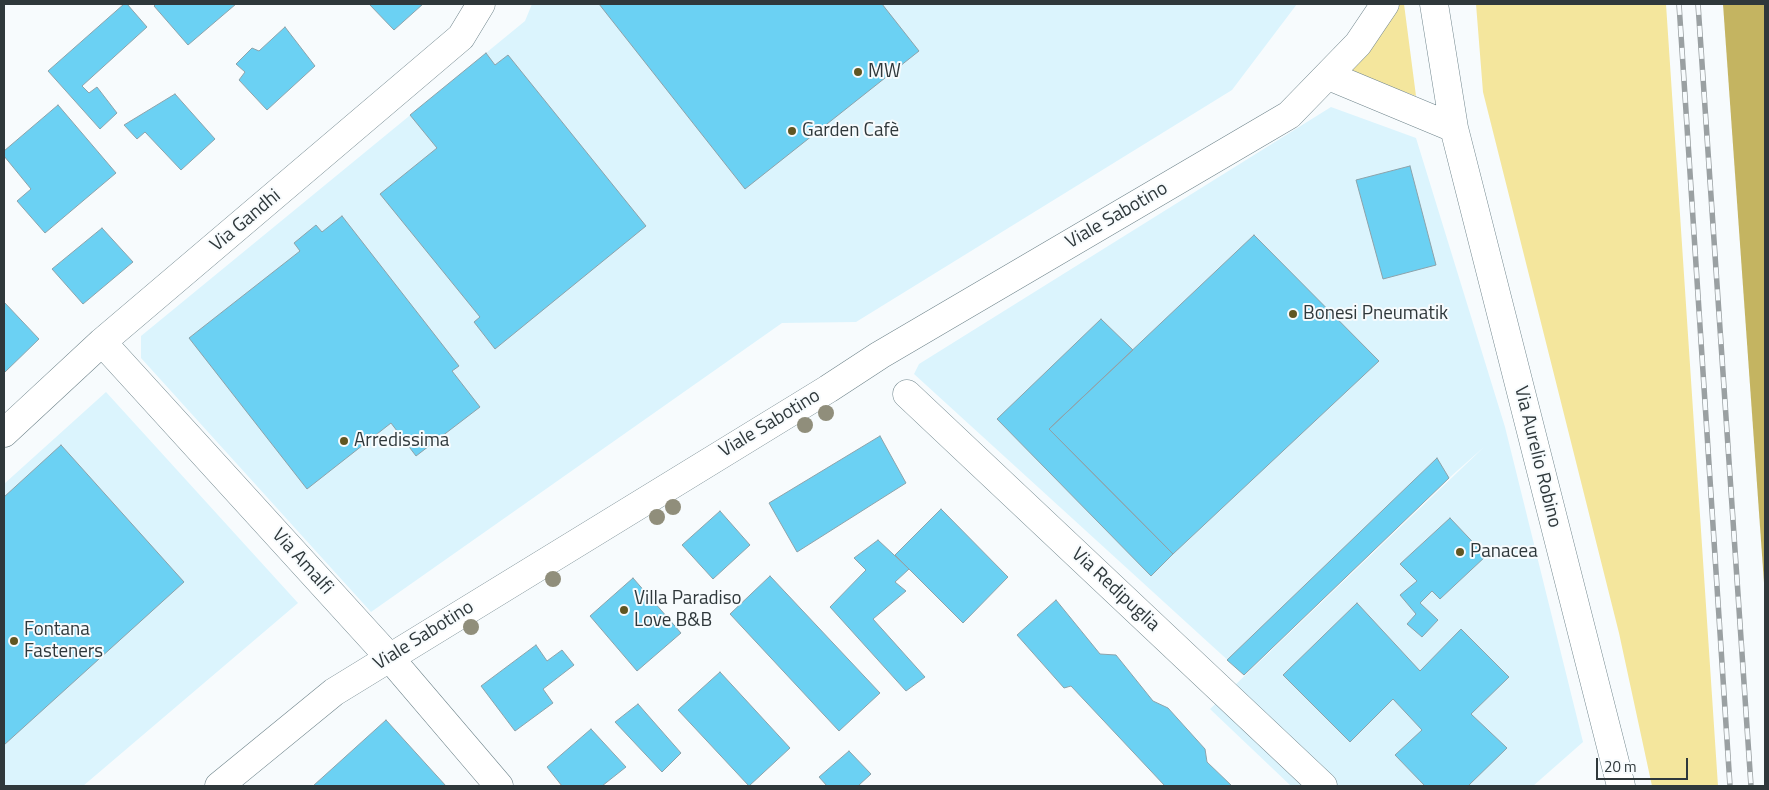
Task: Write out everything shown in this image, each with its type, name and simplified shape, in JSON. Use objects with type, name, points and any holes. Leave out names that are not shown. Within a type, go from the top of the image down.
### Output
[{"type":"street","name":"Via Gandhi","points":[[4,433],[102,342],[461,37],[481,4]]},
{"type":"street","points":[[1385,4],[1358,44],[1329,76],[1454,128]]},
{"type":"street","name":"Via Aurelio Robino","points":[[1434,4],[1454,128],[1621,786]]},
{"type":"street","name":"Viale Sabotino","points":[[219,786],[334,692],[828,389],[880,355],[1289,115],[1329,76]]},
{"type":"street","name":"Via Amalfi","points":[[102,342],[389,657],[499,786]]},
{"type":"street","name":"Via Redipuglia","points":[[907,394],[1323,786]]},
{"type":"shaded area","points":[[532,4],[1297,4],[1232,90],[856,322],[782,323],[371,612],[141,358],[141,336],[525,21]]},
{"type":"shaded area","points":[[1394,4],[1404,4],[1416,96],[1348,72]]},
{"type":"shaded area","points":[[1476,4],[1666,4],[1718,786],[1652,786],[1619,633],[1483,92]]},
{"type":"shaded area","points":[[1723,4],[1765,4],[1765,597]]},
{"type":"shaded area","points":[[1331,107],[1416,138],[1505,427],[1583,742],[1533,786],[1291,786],[1210,709],[1484,447],[1449,478],[1244,675],[914,374],[919,364]]},
{"type":"shaded area","points":[[106,392],[298,603],[83,786],[4,786],[4,484]]},
{"type":"building","points":[[124,4],[127,4],[147,27],[82,86],[89,93],[97,87],[117,113],[100,129],[48,71]]},
{"type":"building","points":[[156,4],[236,4],[188,45],[154,6]]},
{"type":"building","points":[[369,4],[423,4],[394,30]]},
{"type":"building","points":[[599,4],[882,4],[919,51],[745,189]]},
{"type":"building","points":[[285,27],[315,66],[267,110],[239,80],[245,72],[236,64],[252,48],[259,51]]},
{"type":"building","points":[[486,53],[495,65],[508,55],[646,226],[495,349],[474,322],[480,317],[380,194],[437,148],[410,115]]},
{"type":"building","points":[[175,94],[215,139],[181,170],[145,132],[137,139],[124,125]]},
{"type":"building","points":[[58,105],[116,173],[45,233],[17,201],[31,189],[4,156],[4,151]]},
{"type":"building","points":[[1410,166],[1436,265],[1383,279],[1356,180]]},
{"type":"building","points":[[342,216],[459,366],[452,371],[480,407],[416,456],[391,423],[307,489],[189,338],[300,251],[294,243],[316,225],[322,232]]},
{"type":"building","points":[[102,228],[133,262],[83,304],[52,269]]},
{"type":"building","points":[[1254,235],[1379,361],[1173,554],[1049,429]]},
{"type":"building","points":[[4,302],[39,339],[4,373]]},
{"type":"building","points":[[1101,319],[1133,350],[1049,429],[1173,554],[1151,576],[997,419]]},
{"type":"building","points":[[880,436],[906,483],[797,552],[769,503]]},
{"type":"building","points":[[61,445],[184,582],[4,745],[4,497]]},
{"type":"building","points":[[1437,458],[1449,478],[1244,675],[1227,660]]},
{"type":"building","points":[[941,509],[1008,577],[963,623],[895,555]]},
{"type":"building","points":[[720,511],[750,545],[713,579],[682,545]]},
{"type":"building","points":[[1450,518],[1486,556],[1440,599],[1432,591],[1420,603],[1438,620],[1422,637],[1407,624],[1416,614],[1400,595],[1417,581],[1400,564]]},
{"type":"building","points":[[878,540],[909,569],[895,582],[906,591],[873,619],[925,677],[906,691],[830,607],[866,570],[854,558]]},
{"type":"building","points":[[770,576],[880,693],[839,731],[730,614]]},
{"type":"building","points":[[633,578],[681,633],[637,671],[590,616]]},
{"type":"building","points":[[1056,600],[1100,654],[1116,655],[1153,701],[1168,708],[1205,749],[1207,762],[1232,786],[1165,786],[1071,686],[1064,688],[1017,635]]},
{"type":"building","points":[[1357,603],[1420,671],[1461,629],[1509,677],[1471,714],[1507,748],[1468,786],[1425,786],[1395,755],[1422,730],[1393,699],[1350,742],[1283,675]]},
{"type":"building","points":[[536,645],[547,661],[562,650],[574,665],[543,689],[553,703],[515,731],[481,686]]},
{"type":"building","points":[[720,672],[790,748],[749,786],[678,710]]},
{"type":"building","points":[[638,704],[681,753],[662,772],[615,722]]},
{"type":"building","points":[[386,720],[446,786],[313,786]]},
{"type":"building","points":[[591,729],[626,767],[602,786],[562,786],[547,767]]},
{"type":"building","points":[[849,751],[871,774],[858,786],[827,786],[819,777]]},
{"type":"railway","points":[[1679,4],[1730,786]]},
{"type":"railway","points":[[1698,4],[1751,786]]},
{"type":"place","name":"MW","points":[[858,72]]},
{"type":"place","name":"Garden Cafè","points":[[792,131]]},
{"type":"place","name":"Bonesi Pneumatik","points":[[1293,314]]},
{"type":"place","name":"Arredissima","points":[[344,441]]},
{"type":"place","name":"Panacea","points":[[1460,552]]},
{"type":"place","name":"Villa Paradiso Love B&B","points":[[624,610]]},
{"type":"place","name":"Fontana Fasteners","points":[[14,641]]}]
